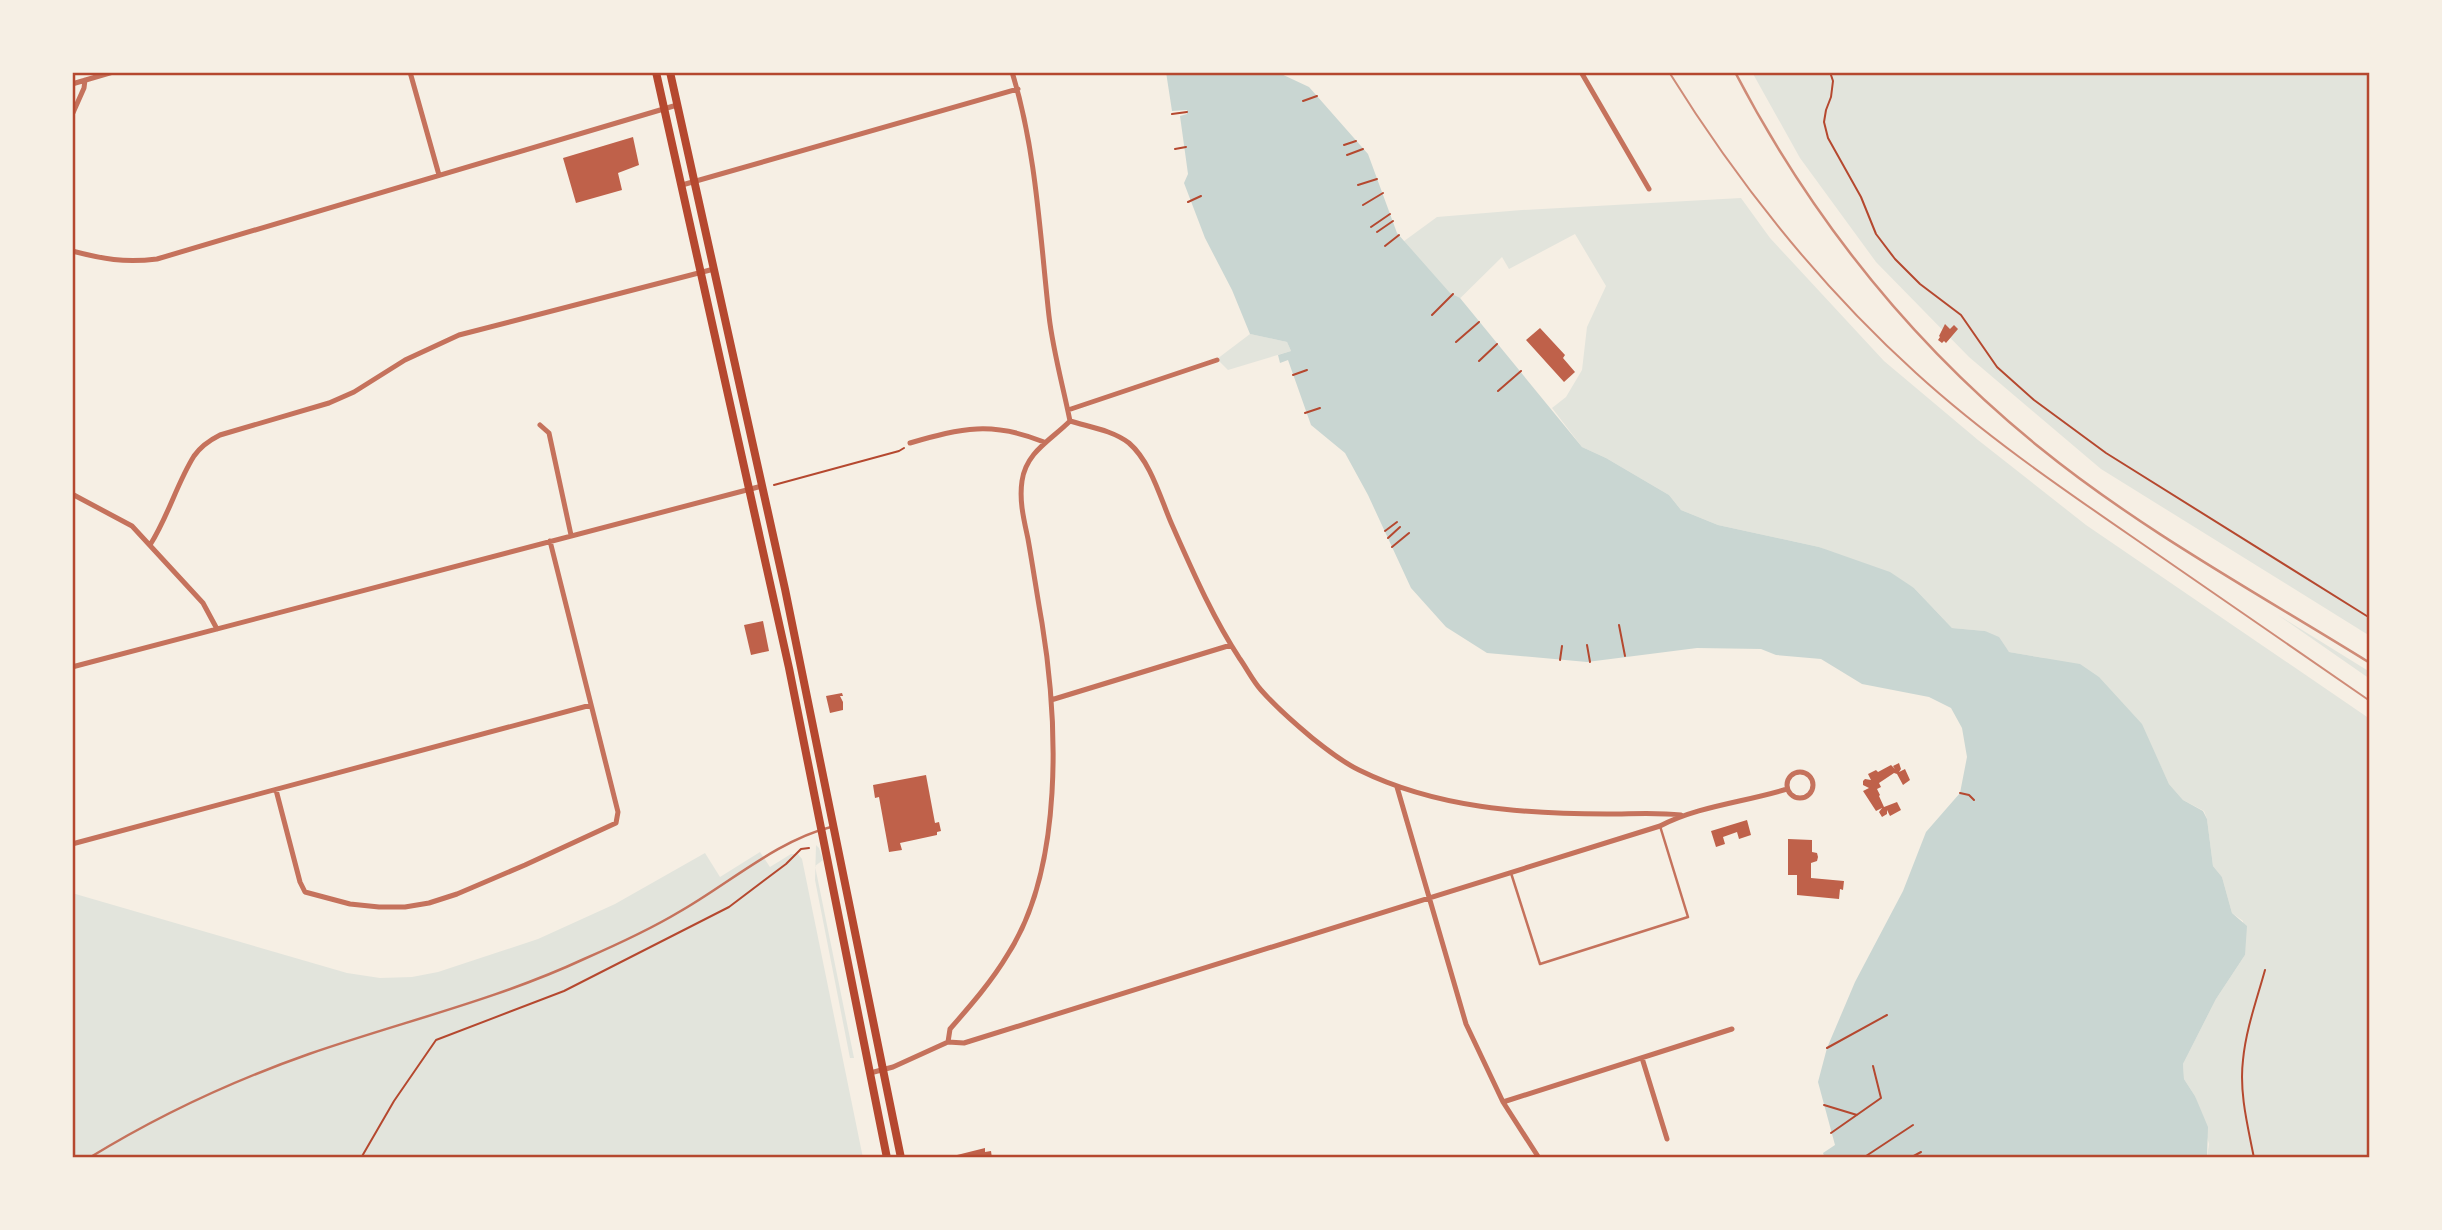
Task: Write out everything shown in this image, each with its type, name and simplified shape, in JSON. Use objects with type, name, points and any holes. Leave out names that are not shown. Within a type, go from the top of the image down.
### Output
[{"type":"main road","points":[[656,72],[750,488],[887,1158]]},
{"type":"main road","points":[[670,72],[762,486],[901,1158]]},
{"type":"street","points":[[72,84],[113,72]]},
{"type":"street","points":[[410,72],[439,175]]},
{"type":"street","points":[[1012,72],[1018,89],[1040,222],[1054,350],[1070,421]]},
{"type":"street","points":[[1581,72],[1649,189]]},
{"type":"street","points":[[72,115],[85,80]]},
{"type":"street","points":[[682,185],[1018,89]]},
{"type":"street","points":[[72,251],[107,260],[129,262],[157,259],[677,105]]},
{"type":"street","points":[[150,545],[162,526],[195,455],[206,442],[220,435],[329,403],[354,392],[405,360],[459,335],[715,269]]},
{"type":"street","points":[[1068,410],[1217,360]]},
{"type":"street","points":[[948,1042],[950,1029],[1009,953],[1021,929],[1036,885],[1046,842],[1052,773],[1051,700],[1043,627],[1021,502],[1022,480],[1027,466],[1044,442],[1070,421]]},
{"type":"street","points":[[1070,421],[1114,434],[1130,444],[1145,463],[1199,587],[1231,645],[1259,688],[1288,719],[1356,769],[1397,787],[1448,801],[1500,809],[1546,813],[1660,812],[1681,815]]},
{"type":"street","points":[[540,425],[549,433],[571,535]]},
{"type":"street","points":[[910,443],[964,429],[995,428],[1022,433],[1044,442]]},
{"type":"street","points":[[72,667],[762,486]]},
{"type":"street","points":[[72,494],[132,526],[203,603],[216,629]]},
{"type":"street","points":[[276,790],[300,883],[305,892],[350,904],[379,907],[429,903],[457,894],[616,823],[618,812],[550,541]]},
{"type":"street","points":[[1051,700],[1231,645]]},
{"type":"street","points":[[72,844],[591,705]]},
{"type":"street","points":[[1797,772],[1809,775],[1813,782],[1812,791],[1806,798],[1793,797],[1787,789],[1789,777],[1797,772]]},
{"type":"street","points":[[1397,787],[1466,1024],[1503,1102],[1539,1158]]},
{"type":"street","points":[[870,1073],[948,1042],[964,1043],[1429,899],[1660,826],[1681,815],[1752,800],[1787,789]]},
{"type":"street","points":[[1503,1102],[1732,1029]]},
{"type":"street","points":[[1642,1058],[1667,1139]]},
{"type":"lane","points":[[89,1158],[192,1102],[251,1075],[527,984],[585,959],[678,913],[803,835],[834,826]]},
{"type":"lane","points":[[1511,873],[1540,964],[1688,917],[1660,826]]},
{"type":"path","points":[[1830,72],[1833,81],[1824,122],[1828,138],[1861,197],[1875,234],[1920,284],[1961,315],[1997,367],[2034,400],[2106,453],[2370,618]]},
{"type":"path","points":[[1303,102],[1317,96]]},
{"type":"path","points":[[1172,114],[1187,111]]},
{"type":"path","points":[[1344,145],[1356,141]]},
{"type":"path","points":[[1175,149],[1186,147]]},
{"type":"path","points":[[1347,155],[1363,149]]},
{"type":"path","points":[[1358,186],[1377,179]]},
{"type":"path","points":[[1363,205],[1382,193]]},
{"type":"path","points":[[1188,202],[1201,196]]},
{"type":"path","points":[[1371,226],[1390,214]]},
{"type":"path","points":[[1377,232],[1393,221]]},
{"type":"path","points":[[1385,246],[1399,235]]},
{"type":"path","points":[[1432,315],[1453,295]]},
{"type":"path","points":[[1456,342],[1479,322]]},
{"type":"path","points":[[1479,361],[1497,344]]},
{"type":"path","points":[[1293,375],[1307,370]]},
{"type":"path","points":[[1498,391],[1521,371]]},
{"type":"path","points":[[1305,413],[1320,408]]},
{"type":"path","points":[[774,485],[899,451],[910,443]]},
{"type":"path","points":[[1385,531],[1397,522]]},
{"type":"path","points":[[1388,538],[1400,527]]},
{"type":"path","points":[[1392,547],[1409,534]]},
{"type":"path","points":[[1619,625],[1625,656]]},
{"type":"path","points":[[1587,645],[1590,662]]},
{"type":"path","points":[[1560,660],[1562,646]]},
{"type":"path","points":[[1960,793],[1974,800]]},
{"type":"path","points":[[361,1158],[394,1101],[436,1040],[564,991],[729,907],[786,864],[801,849],[809,848]]},
{"type":"path","points":[[2254,1158],[2244,1102],[2242,1062],[2248,1029],[2265,970]]},
{"type":"path","points":[[1828,1048],[1886,1015]]},
{"type":"path","points":[[1831,1133],[1881,1098],[1873,1066]]},
{"type":"path","points":[[1824,1105],[1858,1115]]},
{"type":"path","points":[[1863,1158],[1913,1125]]},
{"type":"path","points":[[1910,1158],[1920,1152]]},
{"type":"shaded area","points":[[1166,72],[1277,72],[1309,87],[1368,154],[1397,233],[1450,293],[1460,298],[1582,447],[1669,495],[1681,510],[1718,525],[1819,547],[1890,572],[1914,588],[1952,628],[1985,631],[1999,637],[2009,652],[2080,664],[2099,677],[2142,724],[2169,784],[2183,800],[2203,811],[2207,819],[2213,866],[2222,877],[2232,913],[2247,926],[2245,955],[2216,999],[2183,1064],[2184,1079],[2195,1096],[2208,1127],[2207,1158],[1825,1158],[1823,1153],[1835,1145],[1818,1082],[1827,1048],[1855,982],[1903,891],[1926,832],[1960,793],[1967,757],[1962,728],[1951,708],[1929,697],[1862,684],[1821,659],[1776,655],[1761,649],[1697,648],[1587,662],[1487,653],[1446,627],[1411,588],[1368,495],[1345,453],[1311,425],[1288,360],[1280,363],[1278,355],[1291,351],[1287,342],[1250,334],[1232,290],[1205,238],[1184,183],[1188,174],[1180,116],[1187,114],[1187,110],[1172,111]]},
{"type":"shaded area","points":[[1752,72],[2370,72],[2370,636],[2101,469],[1969,357],[1876,262],[1800,158]]},
{"type":"shaded area","points":[[1741,198],[1770,238],[1884,361],[1978,440],[2086,525],[2370,719],[2370,1158],[2207,1158],[2209,1144],[2195,1096],[2184,1079],[2183,1064],[2216,999],[2245,955],[2243,921],[2232,913],[2222,877],[2213,866],[2204,811],[2183,800],[2169,784],[2156,756],[2044,658],[2009,652],[1985,631],[1952,628],[1914,588],[1819,547],[1718,525],[1681,510],[1669,495],[1582,447],[1552,408],[1566,397],[1582,370],[1587,327],[1606,286],[1575,234],[1509,269],[1502,257],[1433,325],[1385,255],[1437,217]]},
{"type":"shaded area","points":[[1250,334],[1287,342],[1291,351],[1228,370],[1217,359]]},
{"type":"shaded area","points":[[2278,615],[2370,672],[2370,679]]},
{"type":"shaded area","points":[[816,845],[823,860],[815,866]]},
{"type":"shaded area","points":[[760,852],[770,867],[791,854],[798,854],[802,859],[863,1158],[72,1158],[72,893],[347,973],[380,978],[412,977],[438,972],[538,939],[615,904],[705,853],[720,877]]},
{"type":"shaded area","points":[[815,868],[854,1058],[850,1058],[815,880]]},
{"type":"building","points":[[633,137],[639,165],[618,173],[622,190],[576,203],[563,158]]},
{"type":"building","points":[[1945,324],[1950,329],[1954,325],[1958,329],[1946,343],[1942,343],[1938,340]]},
{"type":"building","points":[[1540,328],[1565,355],[1563,358],[1575,372],[1564,382],[1526,340]]},
{"type":"building","points":[[763,621],[769,651],[751,655],[744,625]]},
{"type":"building","points":[[842,693],[843,696],[840,696],[843,710],[830,713],[826,696]]},
{"type":"building","points":[[1899,763],[1899,772],[1905,769],[1910,780],[1903,785],[1894,773],[1879,783],[1881,787],[1877,789],[1884,807],[1897,802],[1901,810],[1890,816],[1887,810],[1887,814],[1882,817],[1879,812],[1882,808],[1876,811],[1863,791],[1869,788],[1863,785],[1863,781],[1871,780],[1868,774],[1876,770],[1878,772],[1891,765],[1895,769],[1893,766]]},
{"type":"building","points":[[926,775],[935,823],[939,822],[941,831],[937,832],[937,835],[900,843],[902,850],[889,852],[879,797],[875,798],[873,785]]},
{"type":"building","points":[[1747,820],[1751,835],[1739,839],[1737,832],[1723,837],[1725,844],[1716,847],[1711,831]]},
{"type":"building","points":[[1788,839],[1812,840],[1812,852],[1817,853],[1818,857],[1817,861],[1811,863],[1811,878],[1844,881],[1839,899],[1797,895],[1797,875],[1788,875]]},
{"type":"building","points":[[985,1148],[985,1152],[991,1151],[992,1158],[945,1158]]},
{"type":"tram line","points":[[1669,72],[1723,153],[1782,231],[1846,304],[1916,373],[1967,417],[2048,478],[2370,701]]},
{"type":"railway","points":[[1735,72],[1796,177],[1831,227],[1907,321],[1948,365],[1993,407],[2078,477],[2159,534],[2370,663]]}]
